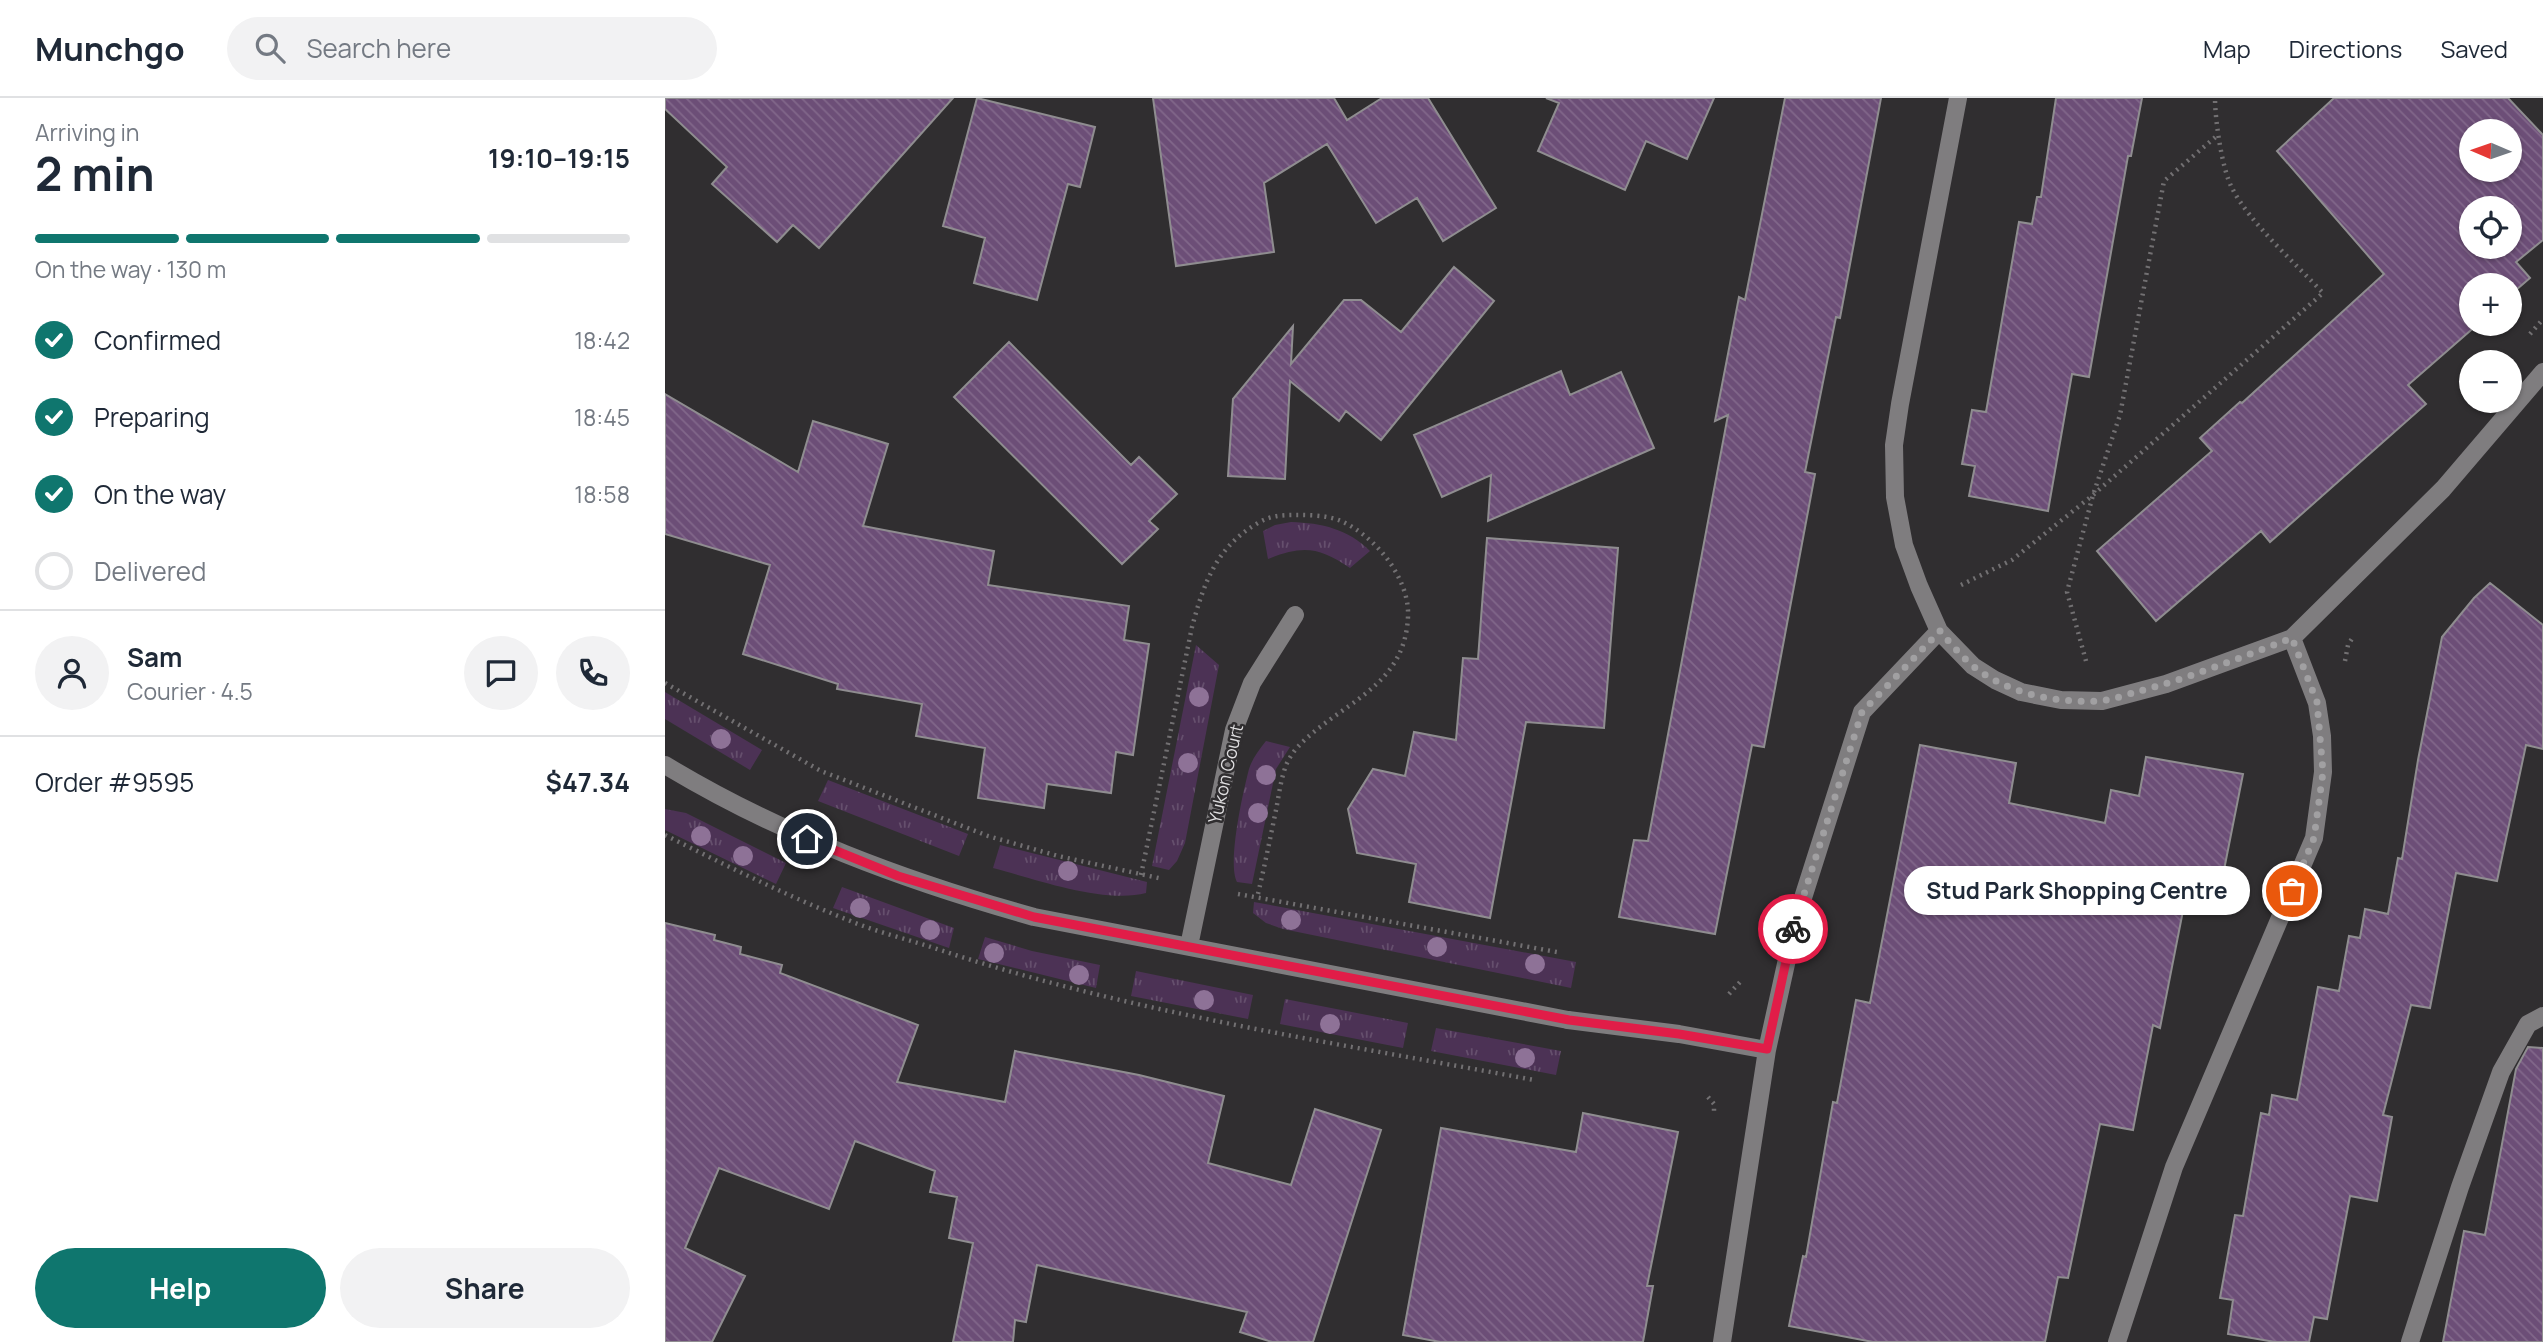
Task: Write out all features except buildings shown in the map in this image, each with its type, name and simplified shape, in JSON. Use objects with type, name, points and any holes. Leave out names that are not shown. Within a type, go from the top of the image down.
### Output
[{"type":"street","points":[[1958,98],[1893,444],[1895,498],[1904,545],[1940,631],[1973,666],[1995,680],[2021,692],[2061,700],[2102,701],[2166,684],[2292,638],[2443,489],[2543,372]]},
{"type":"street","name":"Yukon Court","points":[[1189,946],[1234,730],[1252,683],[1295,615]]},
{"type":"street","points":[[1722,1342],[1767,1049],[1795,923],[1862,712],[1940,631]]},
{"type":"street","points":[[2117,1342],[2174,1167],[2314,838],[2323,772],[2322,736],[2317,702],[2292,638]]},
{"type":"street","points":[[665,765],[761,819],[898,876],[1034,917],[1569,1020],[1767,1049]]},
{"type":"street","points":[[2410,1342],[2460,1187],[2501,1072],[2528,1024],[2543,1016]]},
{"type":"path","points":[[1954,589],[2012,560],[2093,495],[2323,293],[2247,211],[2231,186],[2219,134],[2215,98]]},
{"type":"path","points":[[2081,666],[2087,665],[2067,592],[2093,495],[2120,415],[2164,181],[2219,134]]},
{"type":"path","points":[[665,683],[834,776],[988,836],[1058,856],[1164,880]]},
{"type":"path","points":[[665,835],[849,921],[1001,971],[1244,1026],[1534,1080]]},
{"type":"path","points":[[1235,894],[1557,952]]},
{"type":"green space","points":[[1291,522],[1313,524],[1344,532],[1370,551],[1350,568],[1311,550],[1291,552],[1268,559],[1263,531]]},
{"type":"green space","points":[[1196,645],[1219,665],[1185,843],[1177,861],[1169,870],[1152,866]]},
{"type":"green space","points":[[665,692],[762,750],[750,770],[665,719]]},
{"type":"green space","points":[[1266,741],[1290,747],[1276,769],[1252,884],[1237,882],[1234,873],[1235,844],[1243,794],[1250,765]]},
{"type":"green space","points":[[828,780],[968,834],[959,856],[818,801]]},
{"type":"green space","points":[[665,809],[686,813],[786,863],[776,884],[665,830]]},
{"type":"green space","points":[[1000,845],[1147,882],[1146,893],[1129,896],[1090,893],[993,868]]},
{"type":"green space","points":[[842,887],[954,928],[949,948],[833,908]]},
{"type":"green space","points":[[1254,902],[1576,962],[1571,988],[1283,929],[1266,923],[1253,913]]},
{"type":"green space","points":[[985,937],[1032,951],[1100,965],[1096,988],[978,959]]},
{"type":"green space","points":[[1136,971],[1253,995],[1248,1019],[1131,996]]},
{"type":"green space","points":[[1285,999],[1408,1023],[1403,1048],[1280,1024]]},
{"type":"green space","points":[[1436,1028],[1561,1051],[1556,1075],[1431,1051]]},
{"type":"way so far","points":[[1793,929],[1862,712],[1940,631],[1973,666],[2021,692],[2061,700],[2102,701],[2166,684],[2292,638],[2317,702],[2323,772],[2314,838],[2292,891]]},
{"type":"place","name":"Stud Park Shopping Centre","points":[[2292,891]]},
{"type":"route","points":[[807,839],[898,876],[1034,917],[1569,1020],[1767,1049],[1793,929]]}]
